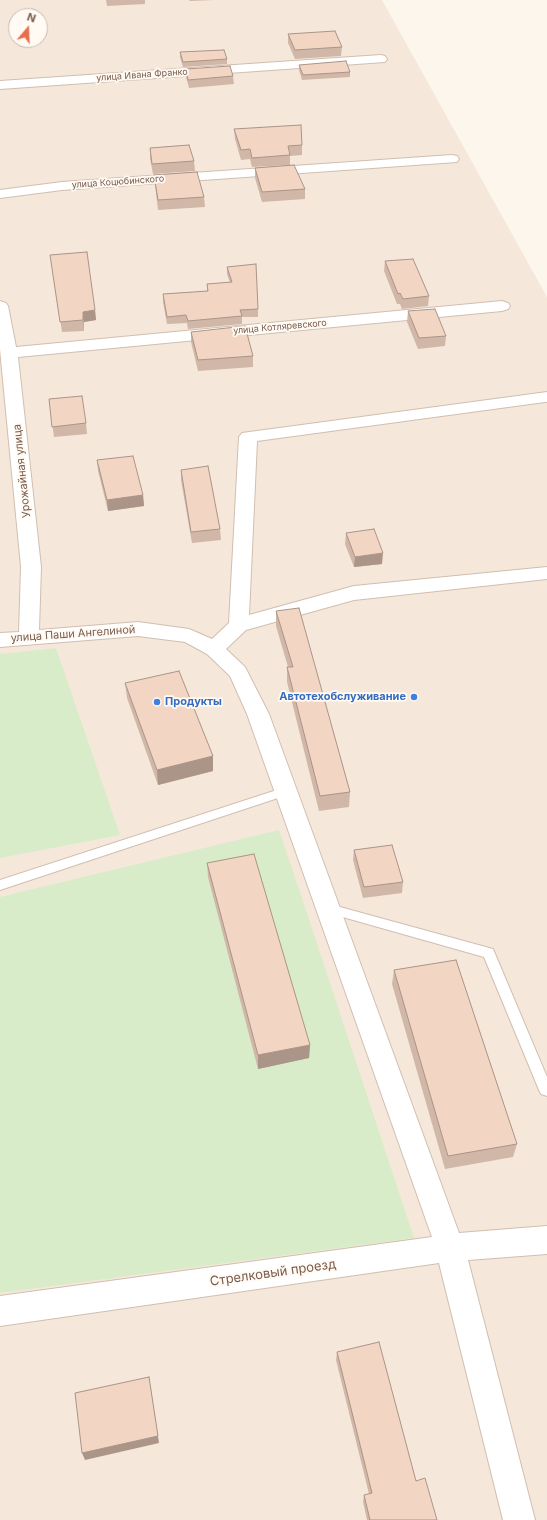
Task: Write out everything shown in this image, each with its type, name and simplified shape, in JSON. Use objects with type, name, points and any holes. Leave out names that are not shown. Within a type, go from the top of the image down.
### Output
[{"type":"street","name":"улица Ивана Франко","points":[[0,85],[381,59]]},
{"type":"street","name":"улица Коцюбинского","points":[[0,194],[62,186],[452,159]]},
{"type":"street","name":"Урожайная улица","points":[[0,306],[2,329],[9,353],[32,567],[29,637]]},
{"type":"street","name":"улица Котляревского","points":[[9,353],[502,306]]},
{"type":"street","points":[[239,625],[248,437],[545,397]]},
{"type":"street","points":[[214,650],[239,625],[354,593],[547,573]]},
{"type":"street","name":"улица Паши Ангелиной","points":[[0,640],[138,629],[189,636],[214,650],[238,672],[258,714],[450,1248],[519,1520]]},
{"type":"street","name":"Стрелковый проезд","points":[[0,1311],[450,1248],[547,1240]]},
{"type":"lane","points":[[0,885],[286,791]]},
{"type":"lane","points":[[328,909],[489,953],[546,1090]]},
{"type":"shaded area","points":[[0,0],[382,0],[547,297],[547,1520],[0,1520]]},
{"type":"green space","points":[[56,648],[120,835],[0,858],[0,654]]},
{"type":"green space","points":[[279,830],[414,1238],[0,1293],[0,897]]},
{"type":"building","points":[[335,31],[342,47],[295,50],[288,34]]},
{"type":"building","points":[[224,50],[227,59],[183,62],[180,52]]},
{"type":"building","points":[[346,61],[350,72],[303,75],[299,65]]},
{"type":"building","points":[[230,66],[233,76],[188,80],[186,69]]},
{"type":"building","points":[[301,125],[302,145],[288,146],[290,155],[252,158],[250,149],[241,150],[234,129]]},
{"type":"building","points":[[189,145],[194,161],[152,164],[150,148]]},
{"type":"building","points":[[294,165],[305,189],[262,192],[255,168]]},
{"type":"building","points":[[197,172],[204,197],[158,200],[154,175]]},
{"type":"building","points":[[87,252],[95,310],[83,312],[83,320],[60,322],[50,255]]},
{"type":"building","points":[[413,259],[429,296],[403,299],[400,293],[398,294],[385,261]]},
{"type":"building","points":[[256,264],[258,309],[240,310],[242,316],[188,321],[186,315],[167,317],[163,294],[208,291],[207,284],[232,282],[227,267]]},
{"type":"building","points":[[435,309],[446,336],[419,338],[408,311]]},
{"type":"building","points":[[245,326],[253,356],[198,360],[191,332]]},
{"type":"building","points":[[82,396],[86,423],[52,427],[49,399]]},
{"type":"building","points":[[133,456],[143,495],[107,500],[97,460]]},
{"type":"building","points":[[208,466],[220,529],[191,532],[181,470]]},
{"type":"building","points":[[374,529],[383,553],[355,557],[346,533]]},
{"type":"building","points":[[299,608],[350,792],[320,796],[287,667],[293,667],[276,611]]},
{"type":"building","points":[[179,671],[213,756],[157,770],[125,683]]},
{"type":"building","points":[[392,845],[403,882],[364,887],[354,850]]},
{"type":"building","points":[[254,854],[310,1045],[258,1055],[207,863]]},
{"type":"building","points":[[456,960],[517,1144],[448,1156],[394,970]]},
{"type":"building","points":[[379,1342],[416,1481],[425,1478],[437,1520],[370,1520],[364,1495],[372,1493],[337,1352]]},
{"type":"building","points":[[149,1377],[158,1436],[82,1453],[75,1393]]},
{"type":"place","name":"Автотехобслуживание","points":[[414,697]]},
{"type":"place","name":"Продукты","points":[[157,702]]}]
